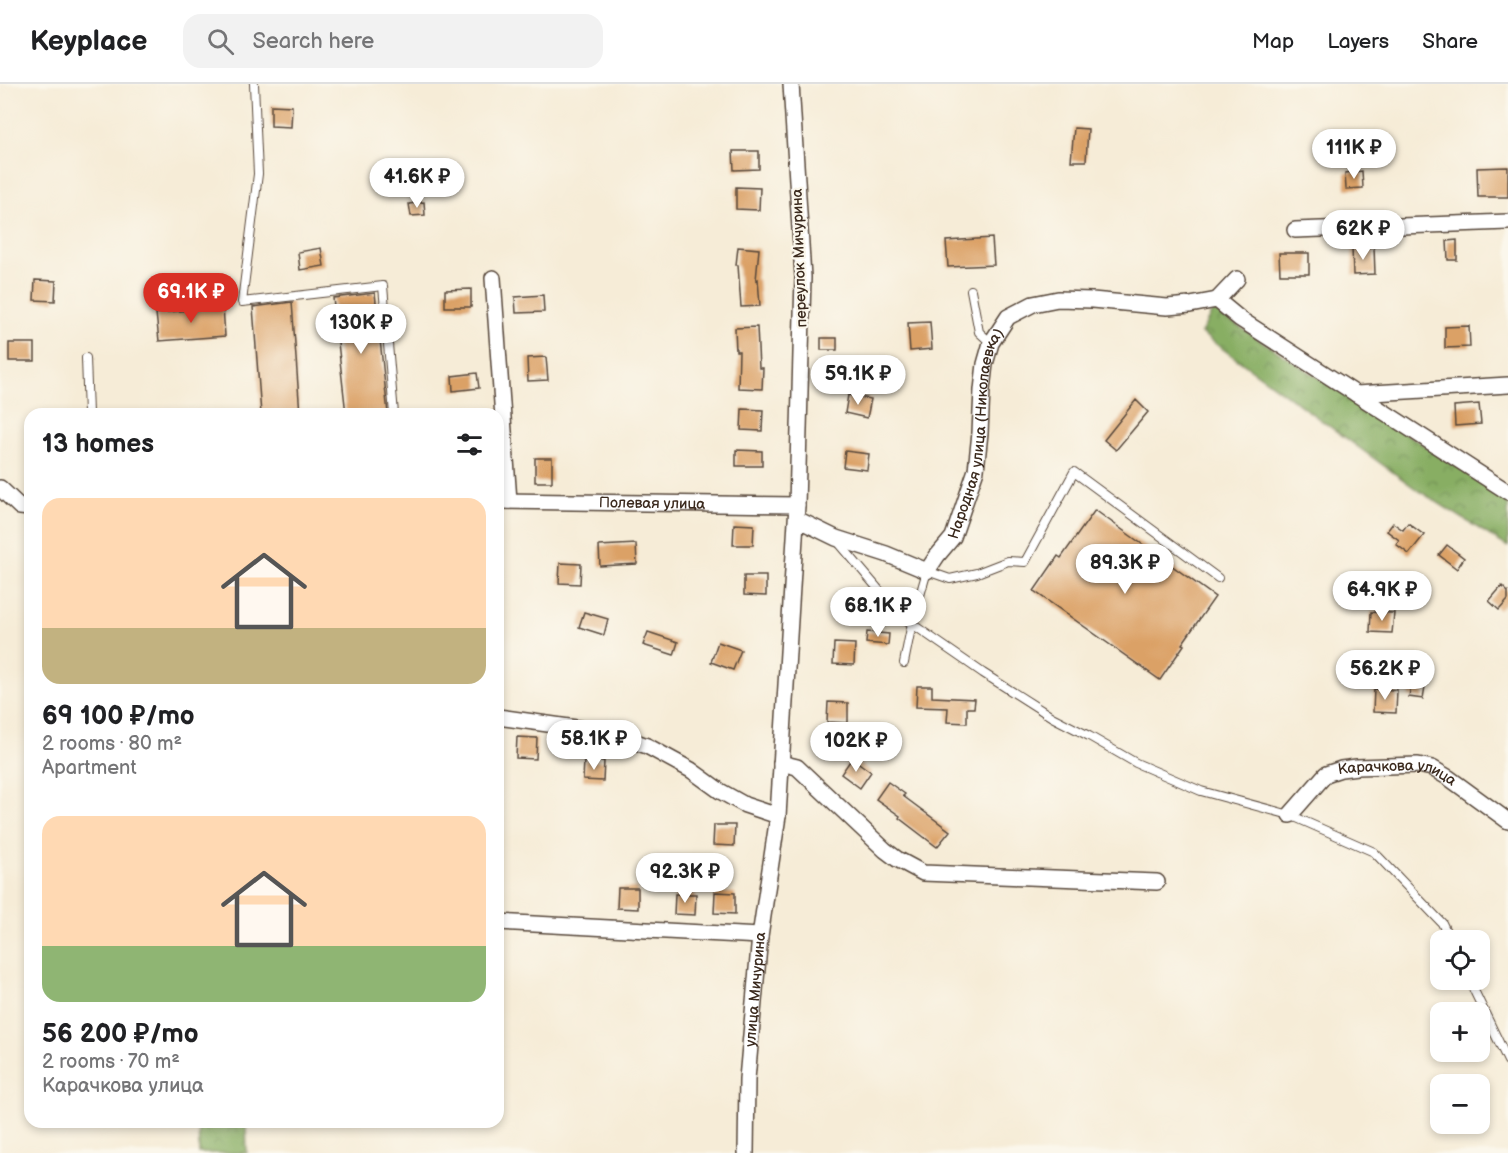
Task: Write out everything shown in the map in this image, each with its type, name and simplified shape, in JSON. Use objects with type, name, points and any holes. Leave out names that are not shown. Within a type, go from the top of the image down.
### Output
[{"type":"street","name":"переулок Мичурина","points":[[791,84],[803,278],[797,512]]},
{"type":"street","points":[[1295,230],[1508,222]]},
{"type":"street","name":"Полевая улица","points":[[493,278],[499,408]]},
{"type":"street","points":[[1237,279],[1217,300],[1240,319],[1508,492]]},
{"type":"street","name":"Народная улица (Николаевка)","points":[[927,571],[953,537],[976,470],[985,364],[991,343],[1008,317],[1033,304],[1058,299],[1167,307],[1217,300]]},
{"type":"street","points":[[1356,394],[1508,385]]},
{"type":"street","points":[[0,488],[20,507],[24,507]]},
{"type":"street","name":"Полевая улица","points":[[504,501],[797,512]]},
{"type":"street","points":[[797,512],[836,538],[886,554],[927,571]]},
{"type":"street","name":"улица Мичурина","points":[[746,1153],[747,1079],[760,936],[778,816],[797,512]]},
{"type":"street","points":[[504,718],[611,733],[647,746],[691,770],[720,791],[745,805],[778,816]]},
{"type":"street","points":[[781,763],[797,766],[885,850],[923,873],[1157,882]]},
{"type":"street","name":"Карачкова улица","points":[[1290,815],[1326,774],[1356,767],[1418,765],[1432,768],[1449,778],[1508,821]]},
{"type":"street","points":[[504,922],[760,936]]},
{"type":"lane","points":[[254,84],[258,174],[242,302],[383,286],[393,408]]},
{"type":"lane","points":[[971,290],[979,332],[991,343]]},
{"type":"lane","points":[[86,358],[88,408]]},
{"type":"lane","points":[[904,663],[912,623],[927,571],[950,579],[977,573],[1008,561],[1025,562],[1074,472],[1218,578]]},
{"type":"lane","points":[[836,538],[902,617],[983,673],[1052,717],[1136,763],[1200,791],[1290,815],[1374,852],[1442,923],[1445,930]]},
{"type":"lane","points":[[1474,990],[1508,1061]]},
{"type":"green space","points":[[1213,310],[1508,499],[1508,547],[1416,489],[1201,333]]},
{"type":"green space","points":[[198,1128],[246,1128],[247,1153],[199,1153]]},
{"type":"building","points":[[271,105],[292,106],[291,127],[271,126]]},
{"type":"building","points":[[1074,128],[1088,129],[1086,161],[1071,161]]},
{"type":"building","points":[[733,151],[759,151],[759,169],[734,170]]},
{"type":"building","points":[[1508,167],[1508,197],[1478,197],[1477,168]]},
{"type":"building","points":[[1362,171],[1363,188],[1346,189],[1345,173]]},
{"type":"building","points":[[736,187],[760,188],[759,210],[736,209]]},
{"type":"building","points":[[424,202],[425,215],[411,216],[409,204]]},
{"type":"building","points":[[992,238],[994,265],[948,267],[946,241]]},
{"type":"building","points":[[1457,240],[1457,260],[1448,260],[1447,241]]},
{"type":"building","points":[[738,247],[759,249],[756,280],[758,279],[760,306],[741,307],[738,265],[736,265]]},
{"type":"building","points":[[1352,247],[1374,247],[1375,274],[1353,275]]},
{"type":"building","points":[[321,248],[324,266],[300,270],[298,252]]},
{"type":"building","points":[[1279,253],[1309,253],[1309,274],[1280,274]]},
{"type":"building","points":[[35,280],[56,281],[55,301],[34,300]]},
{"type":"building","points":[[471,289],[471,307],[445,307],[445,290]]},
{"type":"building","points":[[375,293],[387,408],[345,408],[333,298]]},
{"type":"building","points":[[543,295],[544,312],[516,313],[515,297]]},
{"type":"building","points":[[292,302],[300,408],[261,408],[253,307]]},
{"type":"building","points":[[223,307],[225,336],[159,341],[156,313]]},
{"type":"building","points":[[930,322],[932,349],[910,351],[908,323]]},
{"type":"building","points":[[1469,326],[1470,347],[1445,348],[1445,327]]},
{"type":"building","points":[[757,327],[759,368],[763,368],[762,389],[738,388],[739,351],[736,351],[735,328]]},
{"type":"building","points":[[821,338],[837,338],[837,350],[821,350]]},
{"type":"building","points":[[9,343],[35,343],[35,361],[9,361]]},
{"type":"building","points":[[546,357],[548,380],[528,381],[527,358]]},
{"type":"building","points":[[477,373],[479,388],[453,391],[452,376]]},
{"type":"building","points":[[848,395],[871,399],[867,418],[845,413]]},
{"type":"building","points":[[1136,400],[1148,412],[1116,450],[1104,440]]},
{"type":"building","points":[[1479,404],[1481,424],[1455,426],[1454,406]]},
{"type":"building","points":[[742,409],[763,410],[762,431],[741,430]]},
{"type":"building","points":[[736,450],[762,451],[762,466],[736,466]]},
{"type":"building","points":[[845,451],[869,454],[867,470],[843,467]]},
{"type":"building","points":[[535,458],[552,458],[552,482],[535,482]]},
{"type":"building","points":[[1095,510],[1215,597],[1160,680],[1034,591],[1058,556],[1061,558]]},
{"type":"building","points":[[1393,523],[1403,530],[1408,523],[1424,535],[1409,554],[1396,544],[1399,540],[1387,531]]},
{"type":"building","points":[[734,524],[754,525],[753,545],[733,545]]},
{"type":"building","points":[[636,544],[637,564],[600,566],[599,546]]},
{"type":"building","points":[[1447,545],[1464,558],[1457,569],[1439,555]]},
{"type":"building","points":[[560,563],[581,564],[580,584],[559,583]]},
{"type":"building","points":[[744,576],[766,576],[766,596],[744,595]]},
{"type":"building","points":[[1502,586],[1508,592],[1508,600],[1499,610],[1489,601]]},
{"type":"building","points":[[584,612],[608,619],[604,635],[579,627]]},
{"type":"building","points":[[1371,612],[1394,613],[1392,633],[1370,632]]},
{"type":"building","points":[[648,632],[678,642],[674,655],[643,645]]},
{"type":"building","points":[[867,632],[889,634],[888,645],[866,643]]},
{"type":"building","points":[[718,642],[741,650],[733,670],[711,662]]},
{"type":"building","points":[[834,643],[855,644],[854,665],[833,664]]},
{"type":"building","points":[[1411,684],[1425,686],[1423,699],[1409,697]]},
{"type":"building","points":[[917,686],[932,686],[932,697],[975,699],[974,708],[967,708],[967,723],[947,722],[948,708],[916,707]]},
{"type":"building","points":[[1374,689],[1397,690],[1396,713],[1373,712]]},
{"type":"building","points":[[828,702],[848,703],[848,723],[827,722]]},
{"type":"building","points":[[517,737],[537,738],[536,759],[516,758]]},
{"type":"building","points":[[852,758],[871,772],[860,788],[841,774]]},
{"type":"building","points":[[584,760],[604,761],[603,781],[583,780]]},
{"type":"building","points":[[888,782],[950,831],[937,847],[876,799]]},
{"type":"building","points":[[714,825],[735,825],[734,846],[713,845]]},
{"type":"building","points":[[618,888],[638,888],[638,909],[617,908]]},
{"type":"building","points":[[715,892],[735,893],[735,914],[714,913]]},
{"type":"building","points":[[675,894],[696,894],[695,915],[674,914]]}]
